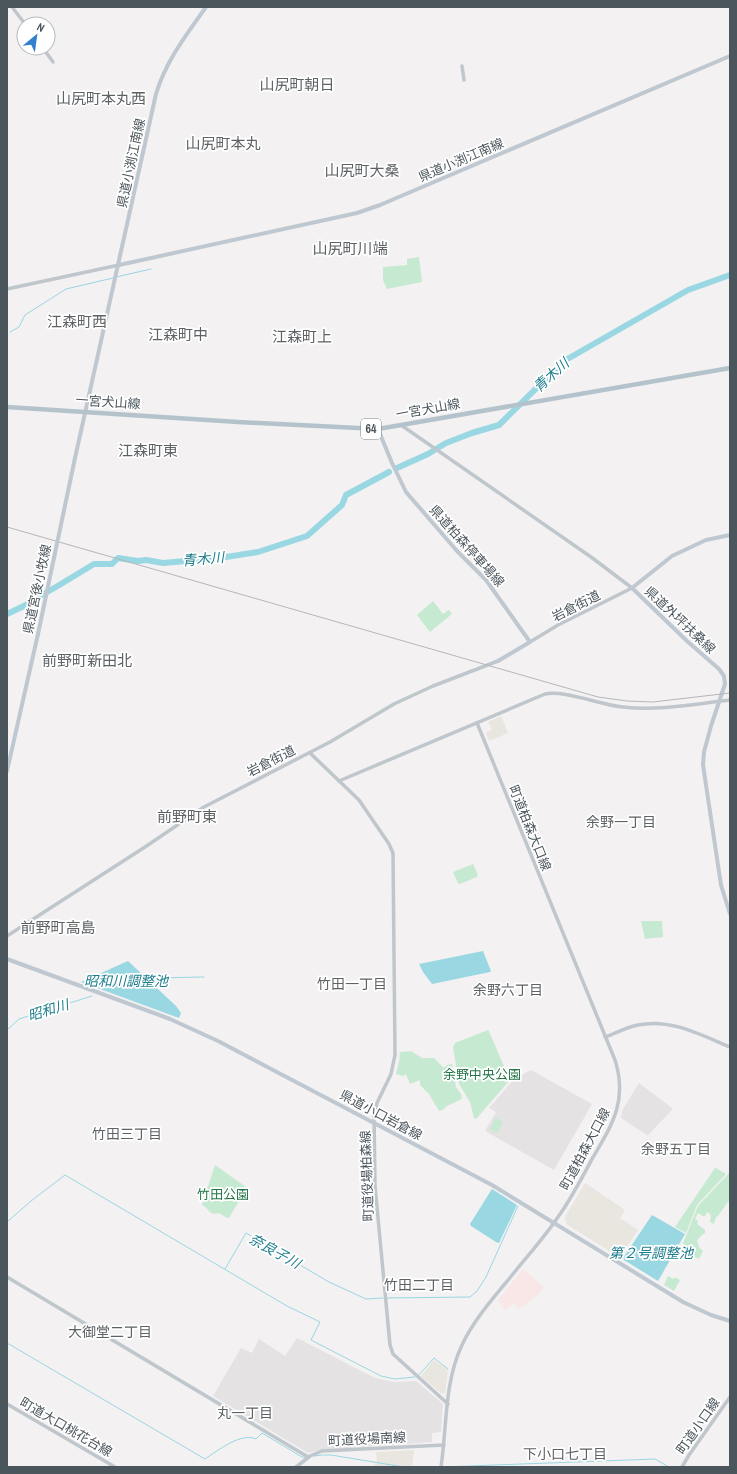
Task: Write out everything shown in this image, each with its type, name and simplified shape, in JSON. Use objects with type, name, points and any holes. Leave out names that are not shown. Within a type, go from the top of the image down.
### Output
[{"type":"main road","name":"県道小渕江南線","points":[[86,412],[160,80],[180,44],[206,7]]},
{"type":"main road","name":"県道小渕江南線","points":[[119,265],[357,213],[380,205],[730,56]]},
{"type":"main road","name":"一宮犬山線","points":[[7,406],[378,429],[730,368]]},
{"type":"main road","name":"県道宮後小牧線","points":[[7,771],[86,412]]},
{"type":"main road","name":"県道柏森停車場線","points":[[378,429],[406,492],[457,552],[486,580],[530,642]]},
{"type":"main road","name":"県道外坪扶桑線","points":[[730,535],[706,540],[672,556],[632,588],[722,673],[725,684],[704,752],[703,767],[720,878],[730,914]]},
{"type":"main road","points":[[498,661],[530,642]]},
{"type":"main road","name":"県道小口岩倉線","points":[[7,959],[189,1027],[218,1041],[492,1185],[683,1302],[730,1322]]},
{"type":"street","points":[[12,7],[19,16]]},
{"type":"street","points":[[49,56],[53,62]]},
{"type":"street","points":[[462,66],[464,80]]},
{"type":"street","points":[[7,289],[119,265]]},
{"type":"street","points":[[401,425],[591,557],[632,588]]},
{"type":"street","name":"岩倉街道","points":[[530,642],[558,625],[632,588]]},
{"type":"street","name":"岩倉街道","points":[[7,936],[204,807],[310,753],[394,704],[432,686],[498,661]]},
{"type":"street","points":[[310,753],[339,781],[524,702],[549,693],[560,694],[606,705],[631,708],[666,708],[730,700]]},
{"type":"street","name":"町道柏森大口線","points":[[441,1467],[448,1404],[455,1364],[462,1346],[469,1332],[554,1222],[609,1130],[618,1108],[620,1095],[620,1076],[615,1060],[477,723]]},
{"type":"street","name":"町道役場柏森線","points":[[339,781],[361,803],[389,844],[393,854],[395,1055],[390,1077],[376,1106],[375,1123],[375,1186],[390,1350],[395,1357],[448,1404]]},
{"type":"street","points":[[605,1037],[636,1025],[659,1023],[681,1028],[730,1047]]},
{"type":"street","points":[[7,1276],[308,1457]]},
{"type":"street","name":"町道小口線","points":[[682,1467],[730,1397]]},
{"type":"street","name":"町道大口桃花台線","points":[[7,1404],[115,1467]]},
{"type":"street","name":"町道役場南線","points":[[296,1467],[313,1454],[322,1452],[444,1445]]},
{"type":"shaded area","points":[[501,716],[508,733],[489,741],[486,733],[492,730],[488,722]]},
{"type":"shaded area","points":[[531,1070],[592,1104],[554,1170],[485,1131],[496,1112],[489,1108],[514,1079]]},
{"type":"shaded area","points":[[639,1083],[672,1108],[672,1110],[648,1135],[621,1118],[623,1109]]},
{"type":"shaded area","points":[[585,1183],[625,1210],[620,1218],[638,1230],[620,1257],[566,1224],[565,1217]]},
{"type":"shaded area","points":[[523,1269],[544,1287],[539,1294],[519,1309],[514,1303],[505,1310],[498,1300]]},
{"type":"shaded area","points":[[297,1338],[375,1378],[394,1382],[416,1381],[443,1404],[441,1432],[432,1433],[432,1442],[322,1450],[308,1453],[213,1396],[241,1348],[252,1353],[259,1339],[285,1356]]},
{"type":"shaded area","points":[[434,1360],[448,1370],[445,1393],[442,1394],[421,1376]]},
{"type":"shaded area","points":[[414,1450],[412,1467],[374,1467],[377,1462],[376,1452]]},
{"type":"green space","points":[[419,257],[422,282],[387,289],[383,280],[383,267],[407,265],[407,259]]},
{"type":"green space","points":[[433,601],[443,614],[449,610],[452,614],[430,632],[417,615]]},
{"type":"green space","points":[[473,864],[478,875],[477,877],[460,884],[458,883],[453,872]]},
{"type":"green space","points":[[641,921],[662,921],[663,937],[645,939]]},
{"type":"green space","name":"余野中央公園","points":[[488,1030],[509,1081],[476,1119],[474,1118],[470,1102],[459,1084],[453,1047],[455,1043]]},
{"type":"green space","points":[[411,1051],[422,1058],[434,1058],[444,1068],[447,1065],[452,1064],[456,1087],[461,1094],[462,1099],[439,1111],[429,1094],[420,1085],[420,1080],[410,1084],[406,1074],[403,1076],[396,1074],[400,1052]]},
{"type":"green space","points":[[496,1118],[503,1122],[497,1133],[490,1129]]},
{"type":"green space","name":"竹田公園","points":[[215,1165],[246,1187],[229,1218],[219,1213],[213,1214],[202,1205]]},
{"type":"green space","points":[[715,1168],[726,1174],[697,1205],[686,1233],[675,1227]]},
{"type":"green space","points":[[730,1172],[730,1199],[716,1217],[714,1224],[710,1222],[711,1215],[707,1212],[705,1216],[698,1213],[695,1219],[698,1221],[697,1224],[705,1230],[705,1233],[697,1240],[699,1247],[703,1251],[699,1259],[685,1252],[683,1243],[698,1206]]},
{"type":"green space","points":[[668,1276],[674,1279],[675,1277],[680,1280],[674,1291],[664,1285]]},
{"type":"water","points":[[483,951],[491,971],[490,972],[432,984],[419,964]]},
{"type":"water","name":"昭和川調整池","points":[[128,961],[176,1006],[181,1013],[179,1018],[81,982]]},
{"type":"water","points":[[492,1189],[517,1205],[499,1243],[470,1224]]},
{"type":"water","name":"第２号調整池","points":[[652,1215],[685,1234],[658,1281],[623,1258]]},
{"type":"waterway","points":[[116,277],[151,269]]},
{"type":"waterway","name":"青木川","points":[[397,468],[428,454],[446,443],[499,425],[564,361],[688,290],[730,275]]},
{"type":"waterway","points":[[10,332],[19,327],[25,315],[66,289],[113,278]]},
{"type":"waterway","name":"青木川","points":[[7,614],[26,605],[94,564],[112,564],[118,558],[163,563],[220,558],[258,552],[307,536],[342,505],[346,495],[389,472]]},
{"type":"waterway","name":"昭和川","points":[[156,978],[204,977]]},
{"type":"waterway","name":"昭和川","points":[[7,1030],[19,1019],[92,996]]},
{"type":"waterway","name":"奈良子川","points":[[7,1222],[31,1201],[65,1175],[287,1306],[320,1322],[311,1340],[381,1376],[395,1379],[415,1377]]},
{"type":"waterway","name":"奈良子川","points":[[387,1298],[470,1297],[477,1291],[486,1277],[518,1206]]},
{"type":"waterway","name":"奈良子川","points":[[225,1269],[246,1233],[329,1282],[366,1299],[383,1298]]},
{"type":"waterway","points":[[7,1343],[205,1459],[229,1443],[243,1438],[256,1439],[262,1433],[302,1457],[305,1457]]},
{"type":"waterway","points":[[418,1376],[434,1358],[448,1369]]},
{"type":"waterway","points":[[314,1456],[331,1455],[404,1467]]},
{"type":"waterway","points":[[442,1467],[655,1459],[669,1467]]},
{"type":"railway","points":[[7,527],[598,697],[627,701],[653,702],[730,693]]},
{"type":"district","name":"山尻町朝日","points":[[297,84]]},
{"type":"district","name":"山尻町本丸西","points":[[101,98]]},
{"type":"district","name":"山尻町本丸","points":[[223,143]]},
{"type":"district","name":"山尻町大桑","points":[[362,170]]},
{"type":"district","name":"山尻町川端","points":[[350,248]]},
{"type":"district","name":"江森町西","points":[[77,321]]},
{"type":"district","name":"江森町中","points":[[178,334]]},
{"type":"district","name":"江森町上","points":[[302,336]]},
{"type":"district","name":"江森町東","points":[[148,450]]},
{"type":"district","name":"前野町新田北","points":[[87,660]]},
{"type":"district","name":"前野町東","points":[[187,816]]},
{"type":"district","name":"余野一丁目","points":[[621,822]]},
{"type":"district","name":"前野町高島","points":[[58,927]]},
{"type":"district","name":"竹田一丁目","points":[[352,984]]},
{"type":"district","name":"余野六丁目","points":[[508,990]]},
{"type":"district","name":"竹田三丁目","points":[[127,1134]]},
{"type":"district","name":"余野五丁目","points":[[676,1149]]},
{"type":"district","name":"竹田二丁目","points":[[419,1285]]},
{"type":"district","name":"大御堂二丁目","points":[[110,1332]]},
{"type":"district","name":"丸一丁目","points":[[245,1413]]},
{"type":"district","name":"下小口七丁目","points":[[565,1454]]}]
